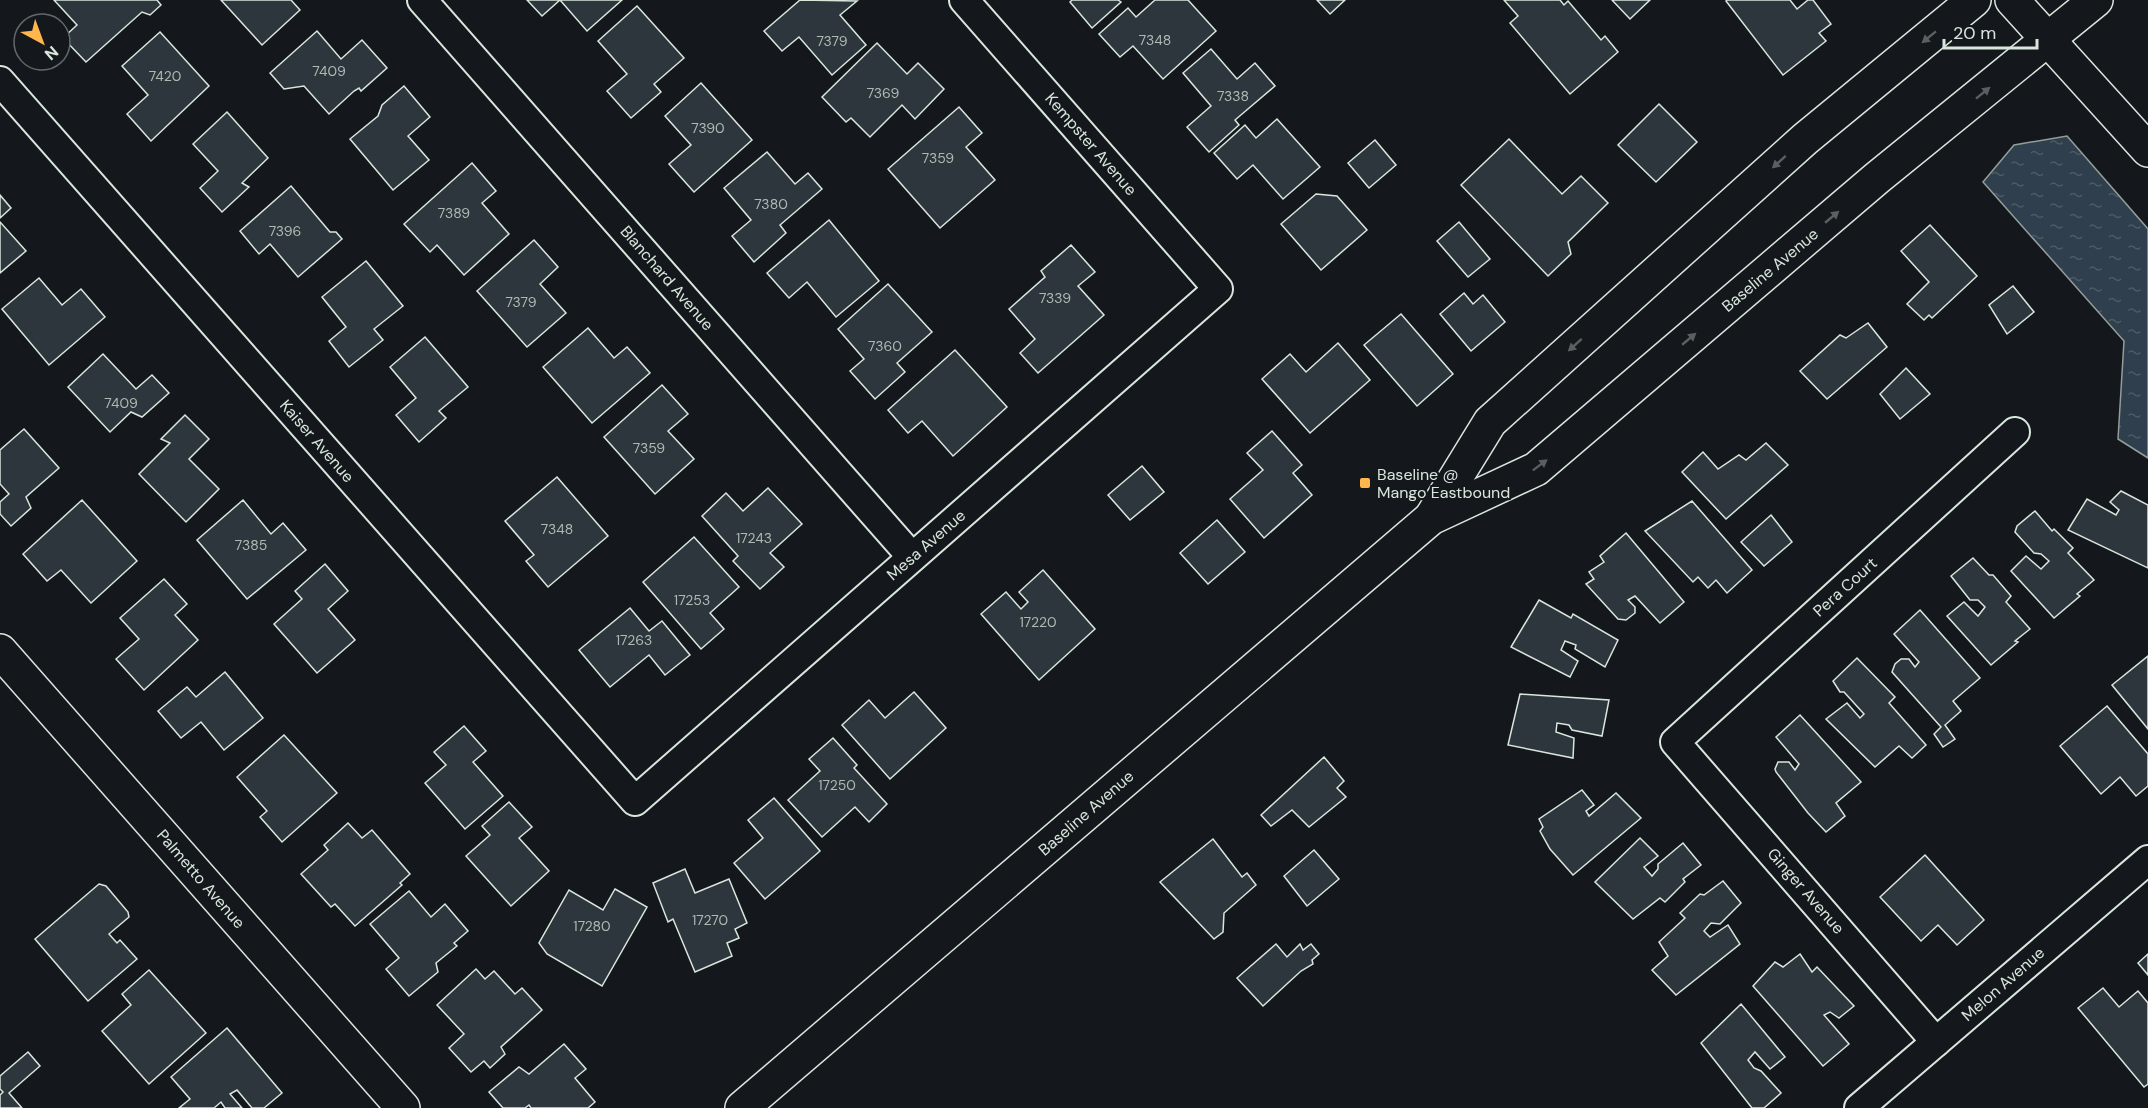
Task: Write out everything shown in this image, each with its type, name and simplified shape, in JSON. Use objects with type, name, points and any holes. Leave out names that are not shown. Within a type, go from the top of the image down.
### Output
[{"type":"main road","name":"Baseline Avenue","points":[[1431,518],[1490,422],[1805,139],[1974,0]]},
{"type":"main road","points":[[2012,0],[2148,150]]},
{"type":"main road","name":"Baseline Avenue","points":[[742,1108],[1431,518],[1536,469],[1877,178],[2096,0]]},
{"type":"main road","name":"Palmetto Avenue","points":[[0,651],[403,1108]]},
{"type":"street","name":"Blanchard Avenue","points":[[422,0],[912,557]]},
{"type":"street","name":"Kempster Avenue","points":[[963,0],[1218,289]]},
{"type":"street","name":"Kaiser Avenue","points":[[0,81],[635,801]]},
{"type":"street","name":"Mesa Avenue","points":[[635,801],[1218,289]]},
{"type":"street","name":"Pera Court","points":[[1675,742],[2015,432]]},
{"type":"street","name":"Ginger Avenue","points":[[1675,742],[1936,1042]]},
{"type":"street","name":"Melon Avenue","points":[[1859,1108],[2148,860]]},
{"type":"water","points":[[2067,136],[2148,229],[2148,458],[2118,439],[2124,341],[1983,182],[2014,145]]},
{"type":"building","points":[[54,0],[157,0],[161,5],[150,15],[142,12],[86,62],[72,47],[72,30],[77,25],[72,20],[72,12],[65,12]]},
{"type":"building","points":[[221,0],[291,0],[300,10],[262,45]]},
{"type":"building","points":[[527,0],[560,0],[542,16]]},
{"type":"building","points":[[560,0],[622,0],[587,31]]},
{"type":"building","points":[[800,0],[857,1],[840,15],[866,45],[832,75],[799,37],[782,51],[764,31]]},
{"type":"building","points":[[1072,0],[1118,0],[1121,2],[1092,28],[1070,2]]},
{"type":"building","points":[[1155,0],[1188,0],[1216,31],[1163,79],[1133,46],[1120,57],[1099,34],[1128,8],[1136,17]]},
{"type":"building","points":[[1317,0],[1345,0],[1330,14]]},
{"type":"building","points":[[1504,0],[1560,0],[1564,5],[1568,1],[1601,40],[1605,36],[1618,52],[1570,94],[1510,23],[1518,16]]},
{"type":"building","points":[[1612,0],[1650,0],[1630,19]]},
{"type":"building","points":[[1727,0],[1790,0],[1797,9],[1808,0],[1813,0],[1831,24],[1819,33],[1826,41],[1783,75]]},
{"type":"building","points":[[637,6],[684,58],[654,84],[661,92],[631,118],[607,91],[627,74],[598,41]]},
{"type":"building","points":[[317,31],[341,59],[362,40],[387,68],[361,91],[359,88],[354,91],[329,114],[304,86],[284,89],[270,73]]},
{"type":"building","points":[[160,32],[209,86],[151,141],[127,114],[148,95],[122,66]]},
{"type":"building","points":[[877,43],[907,74],[918,63],[944,89],[915,119],[902,105],[870,137],[851,118],[846,122],[822,97]]},
{"type":"building","points":[[1211,49],[1237,79],[1255,63],[1275,86],[1235,120],[1239,125],[1209,152],[1187,127],[1211,106],[1183,73]]},
{"type":"building","points":[[701,83],[752,140],[694,192],[669,164],[691,145],[665,116]]},
{"type":"building","points":[[404,86],[430,117],[408,136],[429,160],[393,190],[350,139],[378,116],[382,105]]},
{"type":"building","points":[[1659,104],[1697,142],[1656,182],[1618,145]]},
{"type":"building","points":[[959,107],[982,133],[966,147],[995,180],[940,228],[888,169]]},
{"type":"building","points":[[227,112],[268,158],[242,183],[249,187],[222,212],[200,188],[218,171],[193,144]]},
{"type":"building","points":[[1277,119],[1320,167],[1283,199],[1253,165],[1237,179],[1214,153],[1245,125],[1256,138]]},
{"type":"building","points":[[1509,139],[1562,194],[1581,176],[1608,203],[1568,242],[1571,254],[1548,276],[1461,185]]},
{"type":"building","points":[[1375,140],[1396,165],[1369,188],[1348,163]]},
{"type":"building","points":[[767,152],[795,184],[808,173],[822,189],[780,225],[786,233],[754,262],[732,236],[751,220],[724,188]]},
{"type":"building","points":[[472,163],[496,191],[482,203],[509,234],[464,275],[437,245],[430,252],[404,224]]},
{"type":"building","points":[[291,186],[330,232],[336,232],[342,239],[298,277],[270,244],[259,254],[240,231]]},
{"type":"building","points":[[1316,194],[1337,196],[1367,230],[1321,270],[1281,224]]},
{"type":"building","points":[[0,195],[11,208],[0,218]]},
{"type":"building","points":[[829,220],[879,281],[836,317],[807,282],[789,298],[767,273]]},
{"type":"building","points":[[0,222],[26,251],[0,273]]},
{"type":"building","points":[[1459,222],[1490,259],[1468,277],[1437,241]]},
{"type":"building","points":[[1930,225],[1977,276],[1932,318],[1929,315],[1924,320],[1907,304],[1929,282],[1901,251]]},
{"type":"building","points":[[534,240],[558,267],[540,284],[566,313],[527,347],[477,291]]},
{"type":"building","points":[[1071,245],[1095,272],[1078,286],[1104,315],[1038,373],[1020,353],[1035,339],[1009,309],[1045,277],[1041,271]]},
{"type":"building","points":[[366,261],[403,306],[374,329],[383,340],[349,367],[329,341],[346,327],[322,297]]},
{"type":"building","points":[[39,278],[62,305],[81,289],[105,317],[49,365],[2,309]]},
{"type":"building","points":[[888,284],[932,332],[897,363],[905,372],[875,399],[850,371],[864,359],[838,329]]},
{"type":"building","points":[[2013,286],[2034,312],[2007,334],[1989,305]]},
{"type":"building","points":[[1464,293],[1473,304],[1483,295],[1505,322],[1471,351],[1440,314]]},
{"type":"building","points":[[1401,314],[1453,374],[1417,406],[1364,345]]},
{"type":"building","points":[[1868,323],[1887,347],[1827,399],[1800,371],[1840,335],[1846,338]]},
{"type":"building","points":[[588,328],[614,358],[627,347],[650,373],[592,423],[543,367]]},
{"type":"building","points":[[425,337],[468,387],[439,411],[446,418],[419,442],[396,415],[416,398],[390,367]]},
{"type":"building","points":[[1338,343],[1370,380],[1310,433],[1262,379],[1290,354],[1306,372]]},
{"type":"building","points":[[955,350],[1007,407],[953,456],[922,421],[908,433],[888,410]]},
{"type":"building","points":[[103,354],[136,389],[152,375],[169,393],[142,417],[131,412],[110,432],[68,387]]},
{"type":"building","points":[[1906,368],[1930,394],[1900,419],[1880,394]]},
{"type":"building","points":[[662,385],[688,414],[668,431],[694,459],[655,494],[604,437]]},
{"type":"building","points":[[185,415],[209,439],[189,459],[219,489],[186,522],[139,474],[170,443],[161,439]]},
{"type":"building","points":[[24,429],[59,468],[26,497],[31,508],[11,526],[0,514],[0,502],[9,494],[0,484],[0,450]]},
{"type":"building","points":[[1272,431],[1302,465],[1293,473],[1312,495],[1264,538],[1230,499],[1263,470],[1247,453]]},
{"type":"building","points":[[1766,443],[1788,465],[1726,519],[1682,472],[1703,452],[1718,469],[1739,455],[1746,460]]},
{"type":"building","points":[[1142,466],[1164,492],[1130,520],[1108,495]]},
{"type":"building","points":[[557,477],[608,536],[548,587],[526,561],[534,555],[505,521]]},
{"type":"building","points":[[768,488],[802,524],[770,553],[784,567],[760,589],[733,561],[738,556],[702,516],[726,493],[743,511]]},
{"type":"building","points":[[2121,491],[2148,505],[2148,568],[2068,530],[2087,499],[2116,515],[2119,510],[2110,502]]},
{"type":"building","points":[[82,500],[137,561],[91,603],[61,570],[47,581],[23,554]]},
{"type":"building","points":[[243,500],[271,534],[283,523],[306,550],[247,599],[197,540]]},
{"type":"building","points":[[1692,501],[1752,570],[1727,593],[1716,580],[1708,588],[1698,577],[1693,582],[1645,531]]},
{"type":"building","points":[[2035,511],[2052,531],[2054,529],[2073,548],[2068,553],[2094,580],[2077,594],[2080,596],[2054,618],[2011,571],[2026,556],[2041,569],[2049,561],[2041,554],[2034,553],[2015,532],[2017,526]]},
{"type":"building","points":[[1771,515],[1792,542],[1764,566],[1741,542]]},
{"type":"building","points":[[1217,520],[1245,552],[1208,584],[1180,553]]},
{"type":"building","points":[[1626,533],[1684,602],[1660,623],[1635,596],[1628,600],[1635,607],[1635,613],[1626,620],[1618,619],[1586,584],[1594,579],[1589,572],[1604,562],[1600,556]]},
{"type":"building","points":[[694,537],[739,587],[710,613],[724,629],[701,649],[643,582]]},
{"type":"building","points":[[1973,558],[1989,575],[1993,575],[2011,596],[2006,602],[2030,629],[1991,665],[1947,616],[1964,602],[1978,616],[1985,607],[1978,600],[1970,600],[1951,576]]},
{"type":"building","points":[[325,564],[348,591],[328,609],[355,640],[317,673],[274,624],[302,599],[295,591]]},
{"type":"building","points":[[1043,570],[1095,629],[1039,680],[981,614],[1006,592],[1021,609],[1028,602],[1019,592]]},
{"type":"building","points":[[164,579],[187,604],[175,615],[198,640],[144,690],[116,659],[139,639],[120,618]]},
{"type":"building","points":[[1539,600],[1571,618],[1573,614],[1618,640],[1605,667],[1575,649],[1576,645],[1565,641],[1561,650],[1578,661],[1570,677],[1511,647]]},
{"type":"building","points":[[630,608],[649,631],[662,621],[690,655],[665,675],[649,655],[610,687],[579,650]]},
{"type":"building","points":[[1920,610],[1980,678],[1953,701],[1961,711],[1945,725],[1955,739],[1943,747],[1934,734],[1941,727],[1892,672],[1895,664],[1901,659],[1909,659],[1915,667],[1919,662],[1894,634]]},
{"type":"building","points":[[2148,656],[2148,729],[2112,685]]},
{"type":"building","points":[[1857,658],[1895,697],[1889,703],[1926,745],[1912,758],[1899,746],[1875,767],[1826,719],[1847,703],[1860,718],[1864,714],[1844,692],[1840,692],[1833,681]]},
{"type":"building","points":[[225,672],[263,718],[224,750],[201,722],[181,738],[158,711],[187,687],[196,697]]},
{"type":"building","points":[[914,692],[946,728],[890,779],[842,725],[869,700],[885,718]]},
{"type":"building","points":[[1520,694],[1609,700],[1602,736],[1572,730],[1569,725],[1557,723],[1556,732],[1574,738],[1573,758],[1508,745]]},
{"type":"building","points":[[2107,706],[2148,754],[2148,786],[2136,796],[2120,777],[2101,794],[2060,746]]},
{"type":"building","points":[[1800,715],[1861,782],[1836,803],[1845,816],[1826,832],[1808,813],[1775,769],[1778,762],[1789,762],[1795,770],[1799,764],[1776,737]]},
{"type":"building","points":[[464,726],[486,751],[473,762],[503,796],[465,829],[425,783],[446,765],[434,752]]},
{"type":"building","points":[[284,735],[337,793],[282,842],[260,817],[267,811],[237,777]]},
{"type":"building","points":[[833,738],[857,765],[854,768],[887,804],[869,822],[855,807],[822,837],[788,800],[820,771],[809,759]]},
{"type":"building","points":[[1324,757],[1344,781],[1337,788],[1346,797],[1309,827],[1292,810],[1271,826],[1261,815]]},
{"type":"building","points":[[1582,790],[1594,805],[1586,811],[1589,816],[1616,793],[1641,818],[1573,875],[1550,849],[1540,831],[1543,827],[1539,819]]},
{"type":"building","points":[[774,798],[820,851],[765,899],[734,863],[763,838],[748,820]]},
{"type":"building","points":[[509,802],[532,827],[519,838],[549,871],[511,906],[466,856],[490,835],[482,826]]},
{"type":"building","points":[[348,823],[362,838],[372,830],[410,874],[400,883],[402,885],[355,926],[335,904],[331,907],[301,874],[328,850],[324,845]]},
{"type":"building","points":[[1640,838],[1658,856],[1644,867],[1652,876],[1658,869],[1658,864],[1683,843],[1701,865],[1683,879],[1685,882],[1665,902],[1660,898],[1633,919],[1595,882]]},
{"type":"building","points":[[1213,839],[1242,877],[1247,873],[1256,885],[1224,913],[1223,932],[1214,939],[1160,882]]},
{"type":"building","points":[[1314,850],[1339,879],[1307,906],[1284,876]]},
{"type":"building","points":[[1925,855],[1984,920],[1957,945],[1938,925],[1921,941],[1880,897]]},
{"type":"building","points":[[685,869],[695,893],[729,879],[747,923],[735,929],[739,938],[727,943],[732,956],[695,972],[673,919],[668,922],[653,883]]},
{"type":"building","points":[[1723,881],[1741,903],[1720,924],[1711,923],[1704,931],[1710,937],[1728,925],[1740,944],[1676,995],[1652,970],[1668,956],[1659,942],[1685,918],[1680,913],[1700,894],[1704,895]]},
{"type":"building","points":[[99,884],[106,886],[128,912],[129,917],[109,934],[117,943],[120,940],[137,959],[88,1001],[35,939]]},
{"type":"building","points":[[615,889],[647,907],[602,986],[547,954],[539,943],[569,890],[603,910]]},
{"type":"building","points":[[409,891],[431,917],[445,904],[468,931],[454,943],[457,946],[436,963],[438,972],[409,996],[386,969],[399,958],[370,924]]},
{"type":"building","points":[[1276,944],[1287,957],[1300,944],[1303,950],[1311,944],[1319,954],[1312,960],[1313,964],[1301,971],[1263,1006],[1237,978]]},
{"type":"building","points":[[1800,954],[1812,972],[1817,967],[1854,1006],[1839,1018],[1830,1012],[1824,1015],[1849,1044],[1823,1066],[1753,986],[1775,962],[1783,967]]},
{"type":"building","points":[[2148,954],[2148,975],[2138,963]]},
{"type":"building","points":[[476,969],[485,979],[494,971],[515,994],[522,988],[542,1010],[501,1047],[505,1054],[490,1068],[484,1061],[471,1072],[449,1048],[464,1034],[437,1005]]},
{"type":"building","points":[[149,970],[206,1033],[149,1084],[102,1031],[131,1005],[122,994]]},
{"type":"building","points":[[2103,988],[2119,1007],[2138,991],[2148,1003],[2148,1084],[2144,1087],[2078,1008]]},
{"type":"building","points":[[1741,1004],[1785,1057],[1770,1069],[1755,1052],[1748,1060],[1781,1093],[1764,1108],[1752,1108],[1701,1043]]},
{"type":"building","points":[[227,1028],[282,1093],[264,1108],[252,1108],[237,1090],[230,1094],[242,1108],[225,1108],[221,1102],[214,1108],[179,1108],[190,1099],[171,1077]]},
{"type":"building","points":[[564,1044],[586,1069],[575,1078],[595,1102],[588,1108],[531,1108],[529,1105],[525,1108],[503,1108],[489,1092],[519,1067],[529,1074]]},
{"type":"building","points":[[28,1052],[40,1066],[9,1093],[22,1108],[0,1108],[0,1095],[3,1092],[0,1089],[0,1076]]},
{"type":"place","name":"Baseline @ Mango Eastbound","points":[[1365,483]]}]
